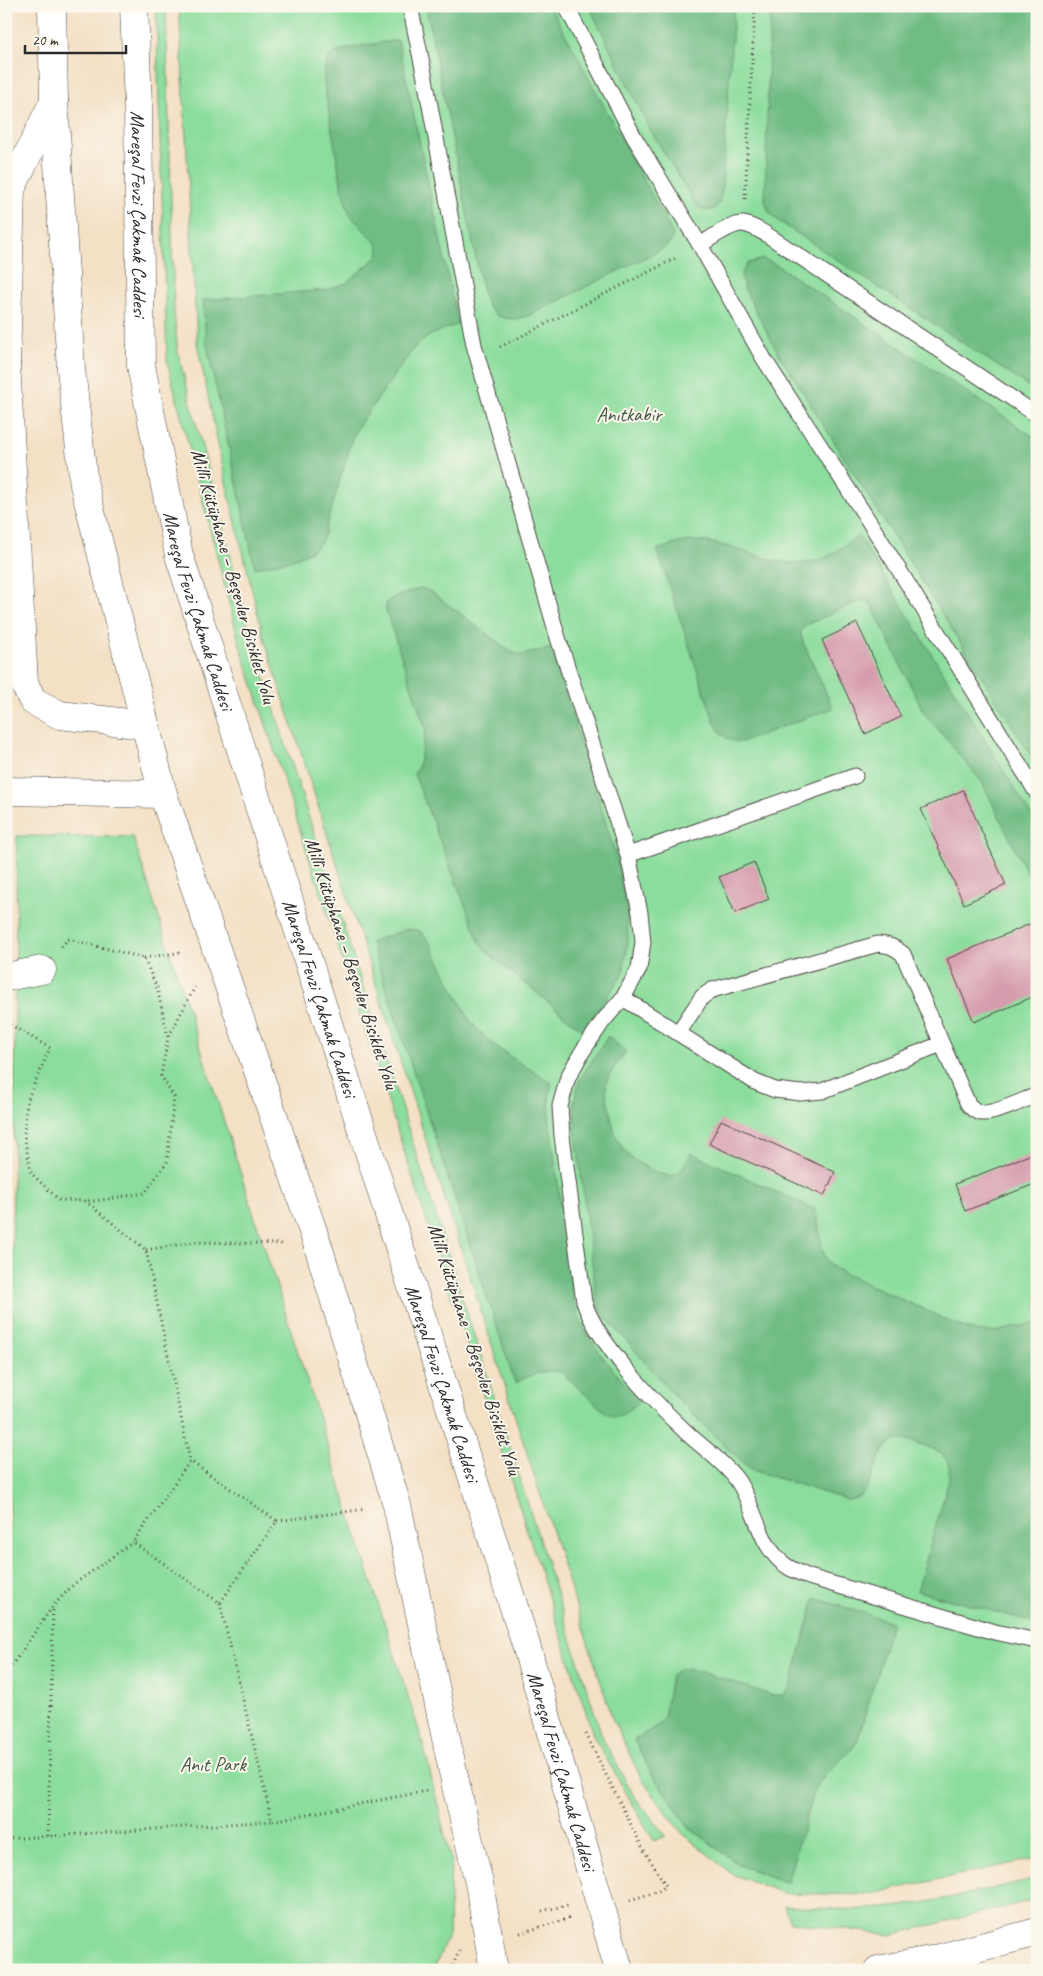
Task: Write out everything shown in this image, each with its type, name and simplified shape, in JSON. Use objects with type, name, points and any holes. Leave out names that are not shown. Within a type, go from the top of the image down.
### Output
[{"type":"main road","points":[[52,6],[54,101],[71,368],[84,485],[163,794],[318,1246],[397,1505],[456,1786],[479,1883],[494,1970]]},
{"type":"main road","name":"Mareşal Fevzi Çakmak Caddesi","points":[[134,6],[138,105],[141,366],[178,555],[526,1645],[619,1970]]},
{"type":"main road","points":[[54,101],[12,189],[6,363],[24,683],[33,701],[60,714],[145,725]]},
{"type":"main road","points":[[6,791],[163,794]]},
{"type":"main road","points":[[6,977],[42,970]]},
{"type":"main road","points":[[878,1970],[936,1959],[1037,1932]]},
{"type":"lane","points":[[410,6],[478,358],[558,638],[628,856],[640,913],[643,942],[639,969],[623,998],[603,1021],[582,1052],[568,1077],[560,1106],[562,1136],[584,1302],[589,1319],[605,1342],[644,1389],[736,1479],[748,1499],[772,1553],[788,1567],[809,1577],[995,1632],[1037,1641]]},
{"type":"lane","points":[[566,6],[634,137],[700,245],[764,359],[870,523],[1037,793]]},
{"type":"lane","points":[[700,245],[732,227],[744,224],[766,234],[1037,415]]},
{"type":"lane","points":[[628,856],[855,776]]},
{"type":"lane","points":[[678,1033],[702,997],[712,990],[878,944],[896,947],[903,954],[968,1104],[974,1110],[982,1113],[1037,1095]]},
{"type":"lane","points":[[623,998],[755,1082],[775,1090],[801,1093],[822,1091],[941,1044]]},
{"type":"path","points":[[744,224],[755,6]]},
{"type":"path","points":[[478,358],[700,245]]},
{"type":"path","points":[[42,970],[68,939],[144,958],[216,946]]},
{"type":"path","points":[[6,1022],[50,1048],[27,1101],[24,1135],[30,1173],[59,1200],[95,1201],[145,1193],[167,1162],[174,1097],[161,1076],[168,1037],[216,946]]},
{"type":"path","points":[[144,958],[158,988],[168,1037]]},
{"type":"path","points":[[85,1200],[146,1250],[190,1461],[277,1521],[397,1505]]},
{"type":"path","points":[[146,1250],[195,1242],[318,1246]]},
{"type":"path","points":[[6,1674],[53,1606],[74,1584],[133,1542],[190,1461]]},
{"type":"path","points":[[220,1603],[277,1521]]},
{"type":"path","points":[[133,1542],[220,1603],[272,1821]]},
{"type":"path","points":[[48,1836],[53,1606]]},
{"type":"path","points":[[451,1970],[458,1952],[659,1891],[666,1886],[663,1878],[642,1848],[585,1732]]},
{"type":"path","points":[[6,1839],[272,1821],[456,1786]]},
{"type":"path","points":[[542,1911],[570,1905]]},
{"type":"green space","points":[[156,6],[166,6],[174,312],[178,353],[251,636],[603,1739],[634,1796],[666,1836],[654,1841],[594,1737],[239,642],[167,361]]},
{"type":"green space","name":"Anıtkabir","points":[[179,6],[1037,6],[1037,1858],[867,1895],[783,1893],[732,1874],[682,1833],[642,1780],[613,1720],[263,635],[225,478],[197,343]]},
{"type":"green space","points":[[426,6],[550,6],[673,234],[671,242],[662,249],[528,316],[503,318],[494,313],[488,306],[483,294]]},
{"type":"green space","points":[[589,6],[734,6],[722,191],[719,203],[713,210],[703,210],[696,205],[651,131]]},
{"type":"green space","points":[[770,6],[1037,6],[1037,392],[777,220],[769,212],[765,201]]},
{"type":"green space","points":[[398,40],[458,324],[428,337],[413,349],[357,428],[352,439],[322,541],[300,556],[255,568],[206,341],[203,300],[326,290],[346,283],[377,257],[379,250],[377,244],[350,215],[343,195],[324,84],[324,70],[327,60],[334,54],[351,48]]},
{"type":"green space","points":[[763,259],[775,264],[1037,439],[1037,765],[777,351],[744,288],[741,274],[748,263]]},
{"type":"green space","points":[[859,536],[1037,825],[1037,886],[1026,871],[982,782],[924,713],[870,602],[863,600],[857,602],[806,625],[801,631],[802,640],[833,708],[742,742],[726,738],[715,724],[657,550],[684,542],[709,542],[768,559],[798,563],[812,562],[825,558]]},
{"type":"green space","points":[[421,588],[430,591],[511,652],[522,655],[551,648],[617,859],[627,913],[628,941],[623,974],[583,1031],[487,952],[479,941],[414,774],[418,767],[426,730],[386,611],[386,603],[394,597]]},
{"type":"green space","name":"Anıt Park","points":[[17,836],[133,837],[423,1743],[451,1861],[449,1932],[434,1970],[9,1970],[6,1907],[6,1805]]},
{"type":"green space","points":[[407,929],[420,931],[429,941],[469,1019],[477,1029],[496,1047],[552,1083],[549,1095],[550,1124],[573,1298],[591,1341],[640,1401],[622,1415],[613,1417],[606,1413],[561,1372],[543,1372],[515,1383],[371,942]]},
{"type":"green space","points":[[608,1036],[626,1052],[613,1069],[606,1085],[612,1124],[620,1144],[635,1161],[671,1177],[681,1171],[691,1153],[814,1209],[824,1253],[826,1259],[833,1267],[960,1326],[979,1332],[993,1332],[1037,1323],[1037,1623],[917,1591],[949,1479],[947,1461],[939,1453],[920,1444],[901,1440],[890,1444],[882,1452],[867,1488],[859,1496],[847,1500],[755,1471],[743,1463],[682,1404],[601,1312],[596,1296],[575,1127],[574,1102],[579,1081]]},
{"type":"green space","points":[[815,1598],[892,1622],[858,1739],[853,1748],[814,1790],[787,1883],[739,1865],[689,1827],[651,1773],[634,1740],[658,1725],[664,1717],[671,1675],[679,1669],[690,1668],[771,1695],[783,1695],[790,1688]]},
{"type":"green space","points":[[1037,1878],[1037,1899],[891,1935],[790,1922],[784,1906],[871,1909],[902,1906]]},
{"type":"building","points":[[857,623],[901,717],[865,734],[822,640]]},
{"type":"building","points":[[963,790],[1006,885],[964,904],[921,809]]},
{"type":"building","points":[[754,862],[769,899],[735,913],[719,877]]},
{"type":"building","points":[[1037,921],[1037,995],[974,1022],[947,959]]},
{"type":"building","points":[[721,1120],[835,1172],[824,1196],[709,1144]]},
{"type":"building","points":[[1037,1152],[1037,1183],[965,1211],[955,1184]]}]
